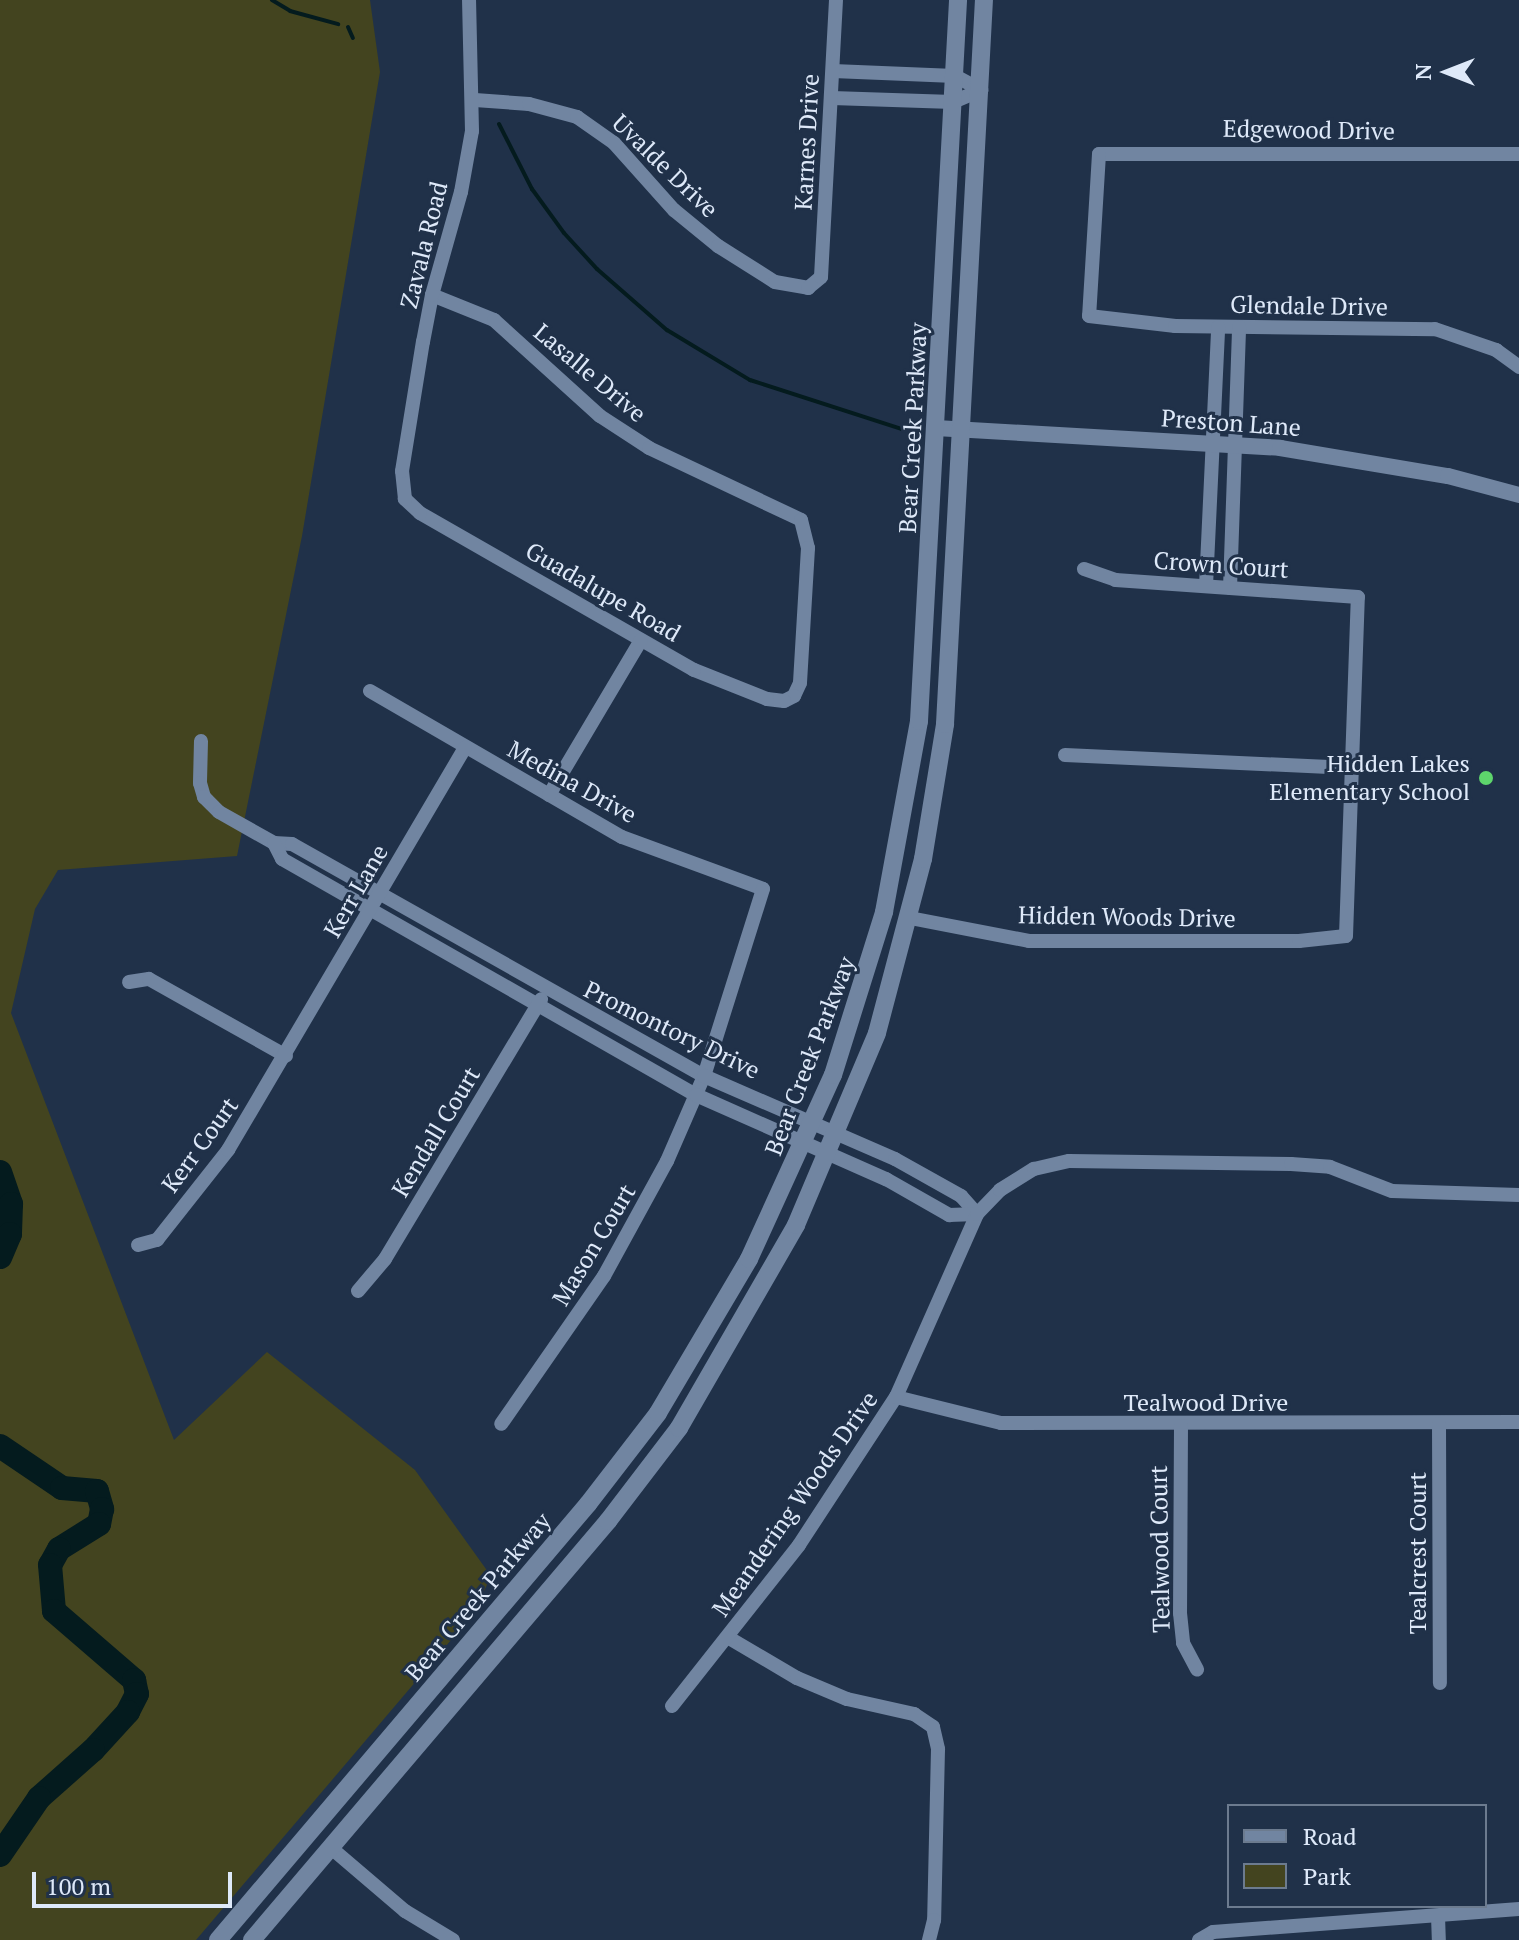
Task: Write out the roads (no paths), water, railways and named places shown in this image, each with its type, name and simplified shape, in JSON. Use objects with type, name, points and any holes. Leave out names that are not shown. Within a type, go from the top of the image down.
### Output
[{"type":"main road","name":"Bear Creek Parkway","points":[[218,1940],[636,1443],[717,1317],[813,1123],[870,969],[897,854],[920,708],[958,0]]},
{"type":"main road","name":"Bear Creek Parkway","points":[[252,1940],[608,1521],[679,1428],[752,1307],[828,1154],[877,1033],[910,918],[945,724],[984,0]]},
{"type":"street","name":"Zavala Road","points":[[405,499],[402,471],[432,295],[461,192],[475,100],[469,0]]},
{"type":"street","name":"Karnes Drive","points":[[815,286],[821,277],[836,0]]},
{"type":"street","points":[[833,71],[955,76],[981,90]]},
{"type":"street","points":[[832,98],[953,102],[981,90]]},
{"type":"street","name":"Uvalde Drive","points":[[475,100],[529,104],[577,117],[614,143],[674,210],[718,246],[775,282],[803,289],[815,286]]},
{"type":"street","name":"Edgewood Drive","points":[[1089,316],[1099,154],[1519,154]]},
{"type":"street","name":"Lasalle Drive","points":[[432,295],[494,320],[590,407],[649,448],[778,505],[805,528],[800,683],[789,700]]},
{"type":"street","name":"Glendale Drive","points":[[1089,316],[1218,327],[1435,329],[1496,350],[1519,367]]},
{"type":"street","points":[[1206,586],[1218,327]]},
{"type":"street","points":[[1230,588],[1239,327]]},
{"type":"street","name":"Preston Lane","points":[[936,428],[1211,444],[1366,460],[1519,495]]},
{"type":"street","name":"Guadalupe Road","points":[[405,499],[420,513],[720,682],[767,699],[789,700]]},
{"type":"street","name":"Crown Court","points":[[1084,569],[1116,580],[1358,597],[1351,768]]},
{"type":"street","points":[[549,795],[641,640]]},
{"type":"street","name":"Medina Drive","points":[[370,691],[622,837],[763,889]]},
{"type":"street","name":"Promontory Drive","points":[[201,741],[198,770],[204,797],[219,812],[274,843],[292,844],[546,992],[704,1076],[895,1159],[961,1196],[977,1214]]},
{"type":"street","name":"Kerr Lane","points":[[286,1056],[465,748]]},
{"type":"street","points":[[1065,755],[1351,768]]},
{"type":"street","name":"Hidden Woods Drive","points":[[910,918],[1029,941],[1299,941],[1346,936],[1351,768]]},
{"type":"street","name":"Promontory Drive","points":[[274,843],[282,859],[536,1007],[696,1095],[886,1179],[949,1215],[977,1214]]},
{"type":"street","name":"Mason Court","points":[[501,1424],[604,1276],[667,1161],[704,1076],[763,889]]},
{"type":"street","points":[[129,982],[149,979],[286,1056]]},
{"type":"street","name":"Kendall Court","points":[[358,1291],[385,1259],[546,992]]},
{"type":"street","name":"Kerr Court","points":[[138,1245],[157,1240],[228,1150],[286,1056]]},
{"type":"street","points":[[752,1120],[760,1098]]},
{"type":"street","points":[[886,1179],[895,1159]]},
{"type":"street","name":"Meandering Woods Drive","points":[[672,1706],[729,1638],[799,1545],[896,1397],[977,1214],[1000,1190],[1034,1169],[1069,1161],[1291,1164],[1330,1167],[1392,1191],[1519,1195]]},
{"type":"street","name":"Tealwood Drive","points":[[896,1397],[1001,1423],[1181,1426],[1519,1422]]},
{"type":"street","name":"Tealcrest Court","points":[[1439,1424],[1440,1683]]},
{"type":"street","name":"Tealwood Court","points":[[1181,1426],[1180,1613],[1183,1643],[1197,1669]]},
{"type":"street","points":[[729,1638],[797,1678],[847,1699],[914,1714],[933,1727],[938,1765],[934,1920],[929,1940]]},
{"type":"street","points":[[330,1847],[405,1911],[453,1940]]},
{"type":"street","points":[[1199,1940],[1213,1932],[1519,1909]]},
{"type":"street","points":[[1438,1916],[1439,1940]]},
{"type":"waterway","points":[[272,0],[290,11],[338,24]]},
{"type":"waterway","points":[[348,27],[353,38]]},
{"type":"waterway","points":[[499,124],[532,189],[564,233],[597,269],[667,330],[750,380],[905,430]]},
{"type":"waterway","points":[[0,1172],[11,1204],[10,1234],[0,1257]]},
{"type":"waterway","points":[[0,1446],[62,1488],[97,1491],[102,1509],[99,1524],[59,1549],[50,1565],[54,1611],[134,1680],[137,1694],[128,1712],[93,1750],[39,1798],[0,1855]]},
{"type":"place","name":"Hidden Lakes Elementary School","points":[[1486,778]]}]
